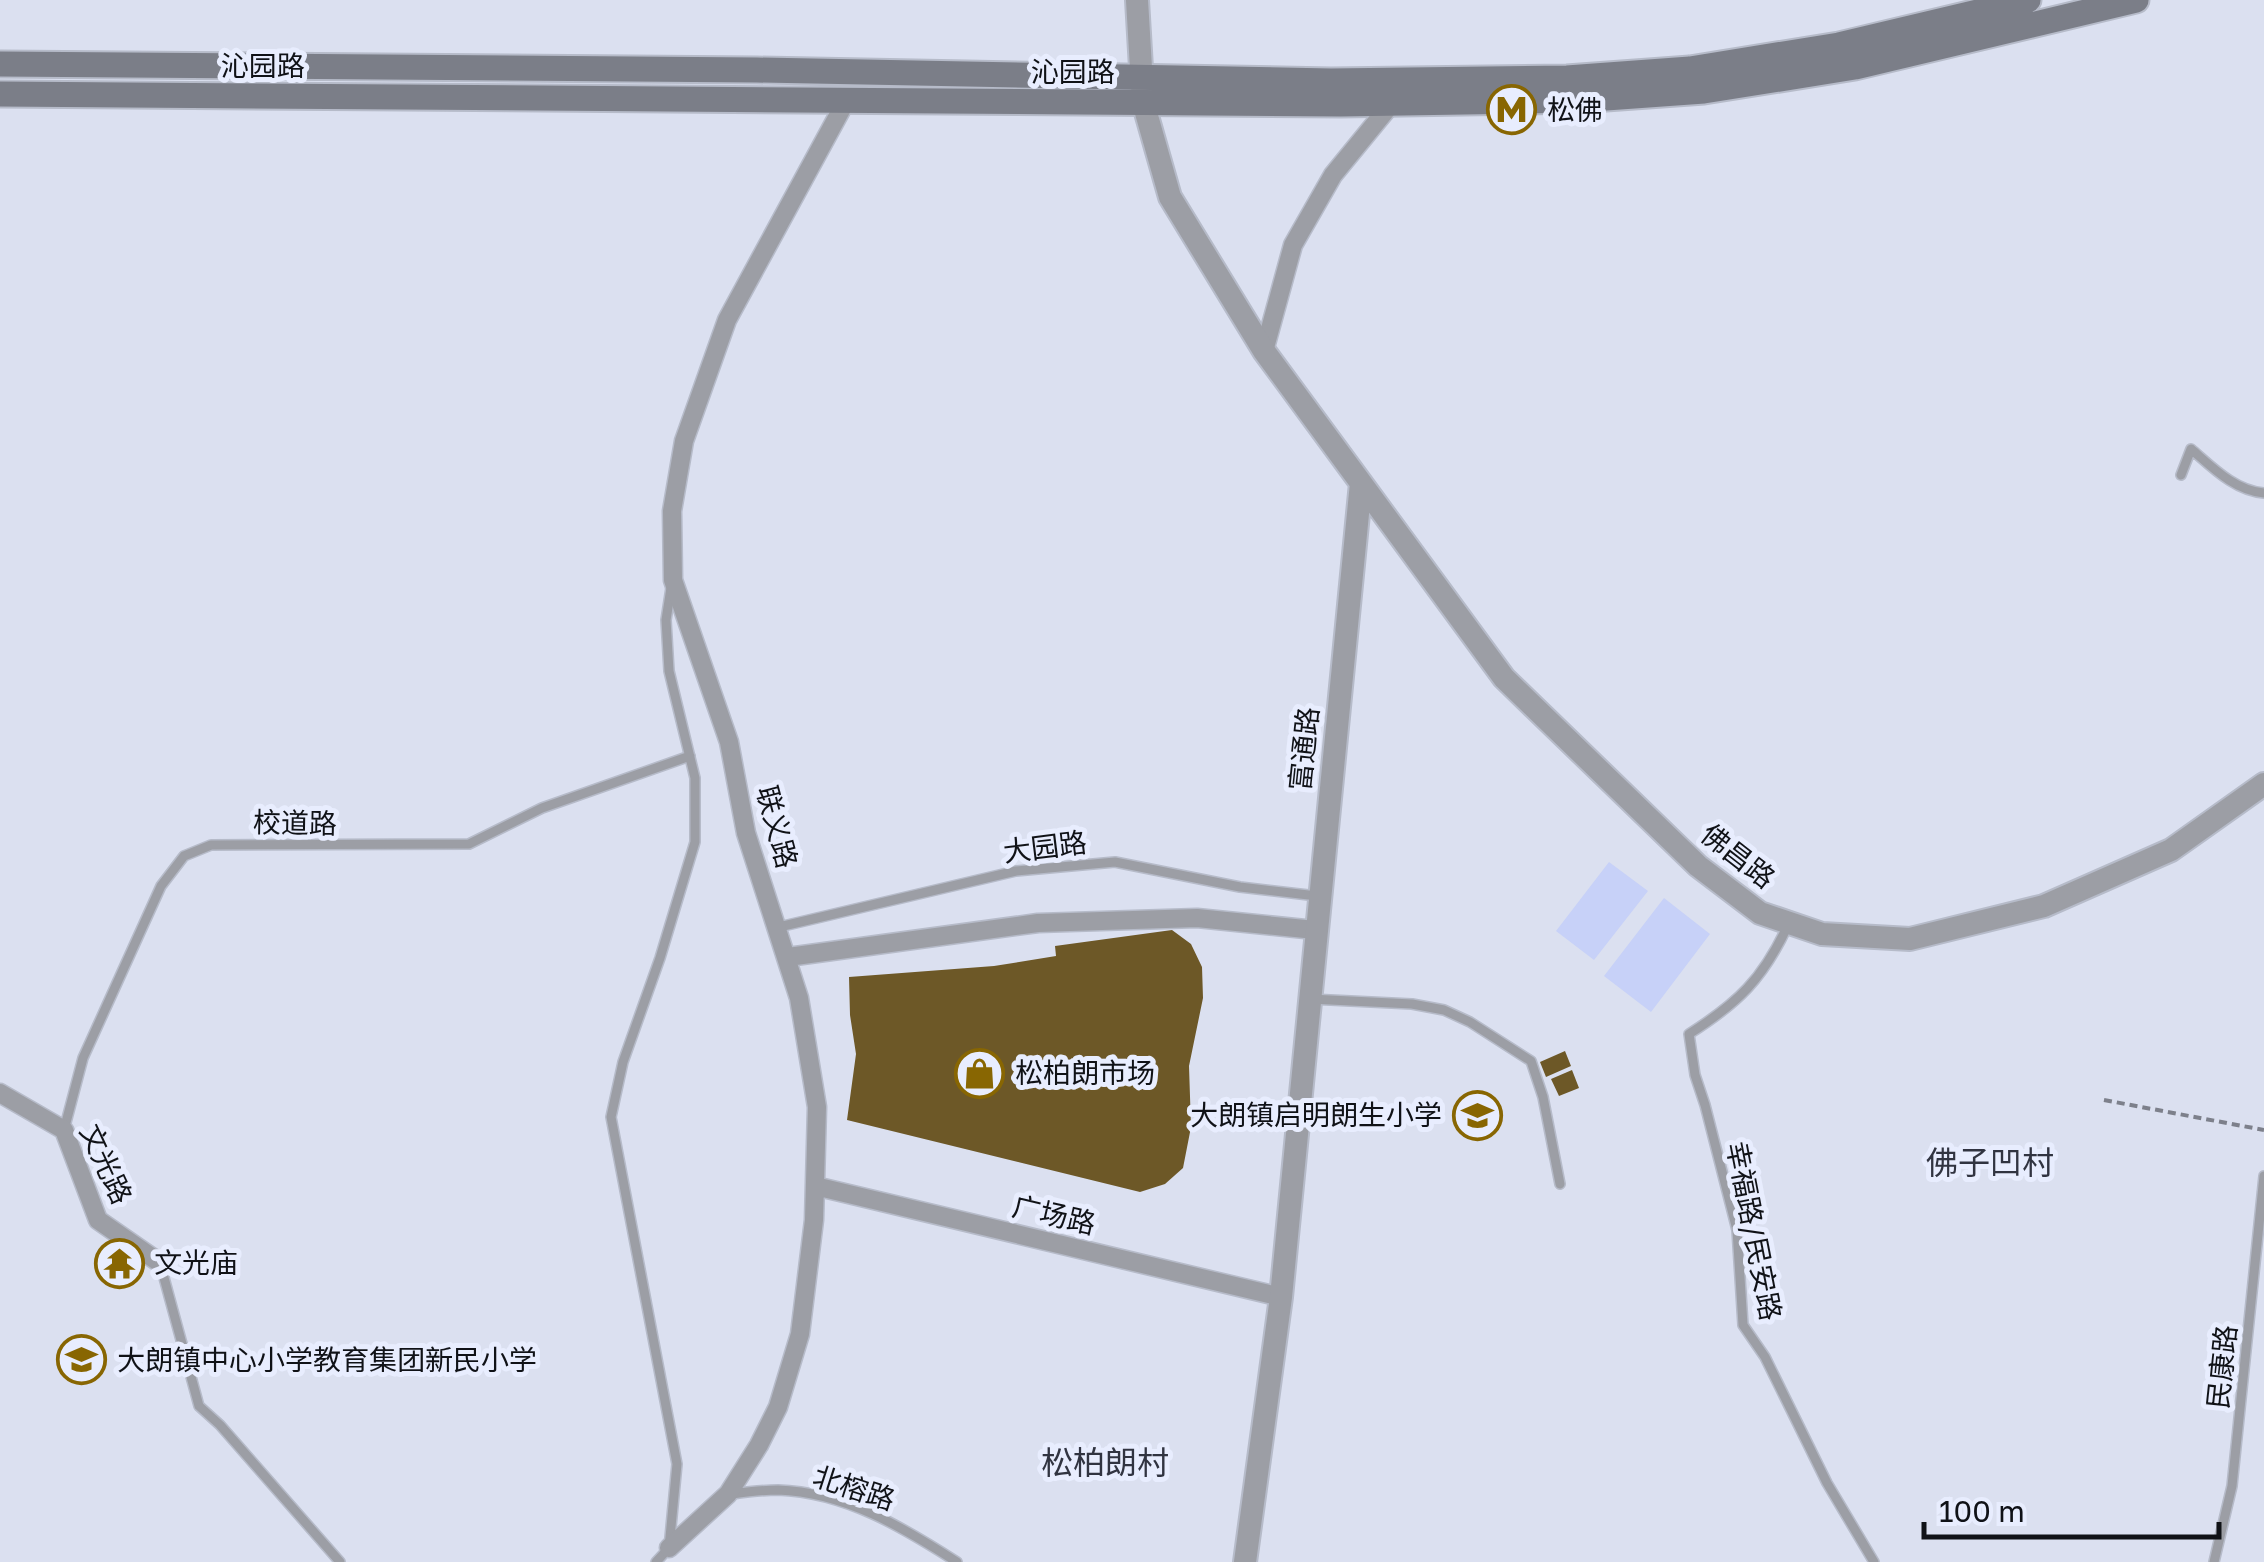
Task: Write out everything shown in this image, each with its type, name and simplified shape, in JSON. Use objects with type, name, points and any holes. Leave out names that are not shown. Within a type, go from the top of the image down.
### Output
[{"type":"main road","name":"沁园路","points":[[0,64],[1331,81],[1567,78],[1690,69],[1839,46],[2028,0]]},
{"type":"main road","name":"沁园路","points":[[0,94],[1392,103],[1578,100],[1704,92],[1855,68],[2136,0]]},
{"type":"street","points":[[1137,0],[1143,102],[1170,197],[1264,352],[1361,483]]},
{"type":"street","name":"联义路","points":[[662,1555],[728,1494],[778,1407],[800,1334],[814,1186],[816,1106],[799,998],[788,957],[746,833],[729,742],[672,580],[672,511],[684,440],[727,320],[846,100]]},
{"type":"street","points":[[1264,352],[1292,245],[1334,175],[1392,103]]},
{"type":"street","name":"富通路","points":[[1246,1562],[1281,1298],[1361,483]]},
{"type":"street","name":"佛昌路","points":[[1361,483],[1504,678],[1698,866],[1760,913],[1822,934],[1910,939],[2044,906],[2171,850],[2264,784]]},
{"type":"street","points":[[788,957],[1038,923],[1197,918],[1316,930]]},
{"type":"street","name":"文光路","points":[[0,1093],[64,1130],[98,1220],[160,1263]]},
{"type":"street","name":"广场路","points":[[814,1186],[1281,1298]]},
{"type":"lane","points":[[2181,475],[2191,449],[2224,476],[2264,493]]},
{"type":"lane","points":[[662,1555],[676,1464],[611,1116],[623,1062],[696,842],[696,778],[669,671],[666,620],[672,580]]},
{"type":"lane","name":"校道路","points":[[64,1130],[83,1058],[120,971],[161,886],[184,856],[211,846],[470,844],[542,808],[690,756]]},
{"type":"lane","name":"大园路","points":[[779,927],[1016,871],[1115,862],[1240,887],[1319,896]]},
{"type":"lane","name":"幸福路/民安路","points":[[1789,922],[1772,959],[1732,1007],[1689,1034],[1694,1075],[1706,1106],[1737,1230],[1743,1325],[1764,1357],[1826,1483],[1874,1562]]},
{"type":"lane","points":[[1308,999],[1412,1004],[1444,1010],[1531,1060],[1543,1097],[1560,1184]]},
{"type":"lane","name":"民康路","points":[[2214,1562],[2232,1486],[2264,1176]]},
{"type":"lane","name":"文光路","points":[[160,1263],[199,1406],[340,1562]]},
{"type":"lane","name":"北榕路","points":[[728,1494],[779,1490],[862,1508],[958,1562]]},
{"type":"path","points":[[2104,1100],[2264,1130]]},
{"type":"shaded area","points":[[1609,862],[1648,891],[1594,960],[1556,931]]},
{"type":"shaded area","points":[[1664,898],[1710,934],[1651,1012],[1604,976]]},
{"type":"building","name":"松柏朗市场","points":[[1172,930],[1191,944],[1202,967],[1203,998],[1189,1066],[1191,1127],[1183,1168],[1165,1184],[1140,1192],[847,1120],[856,1054],[849,977],[994,966],[1056,956],[1055,946]]},
{"type":"building","points":[[1565,1051],[1571,1066],[1546,1077],[1540,1062]]},
{"type":"building","points":[[1572,1070],[1579,1088],[1559,1096],[1551,1079]]},
{"type":"building","points":[[117,1254],[120,1276],[102,1277],[99,1255]]},
{"type":"building","points":[[137,1255],[139,1271],[128,1271],[127,1256]]},
{"type":"place","name":"松佛","points":[[1512,110]]},
{"type":"place","name":"松柏朗市场","points":[[980,1073]]},
{"type":"place","name":"大朗镇启明朗生小学","points":[[1477,1115]]},
{"type":"place","name":"文光庙","points":[[119,1263]]},
{"type":"place","name":"大朗镇中心小学教育集团新民小学","points":[[82,1360]]},
{"type":"district","name":"佛子凹村","points":[[1990,1163]]},
{"type":"district","name":"松柏朗村","points":[[1105,1463]]}]
